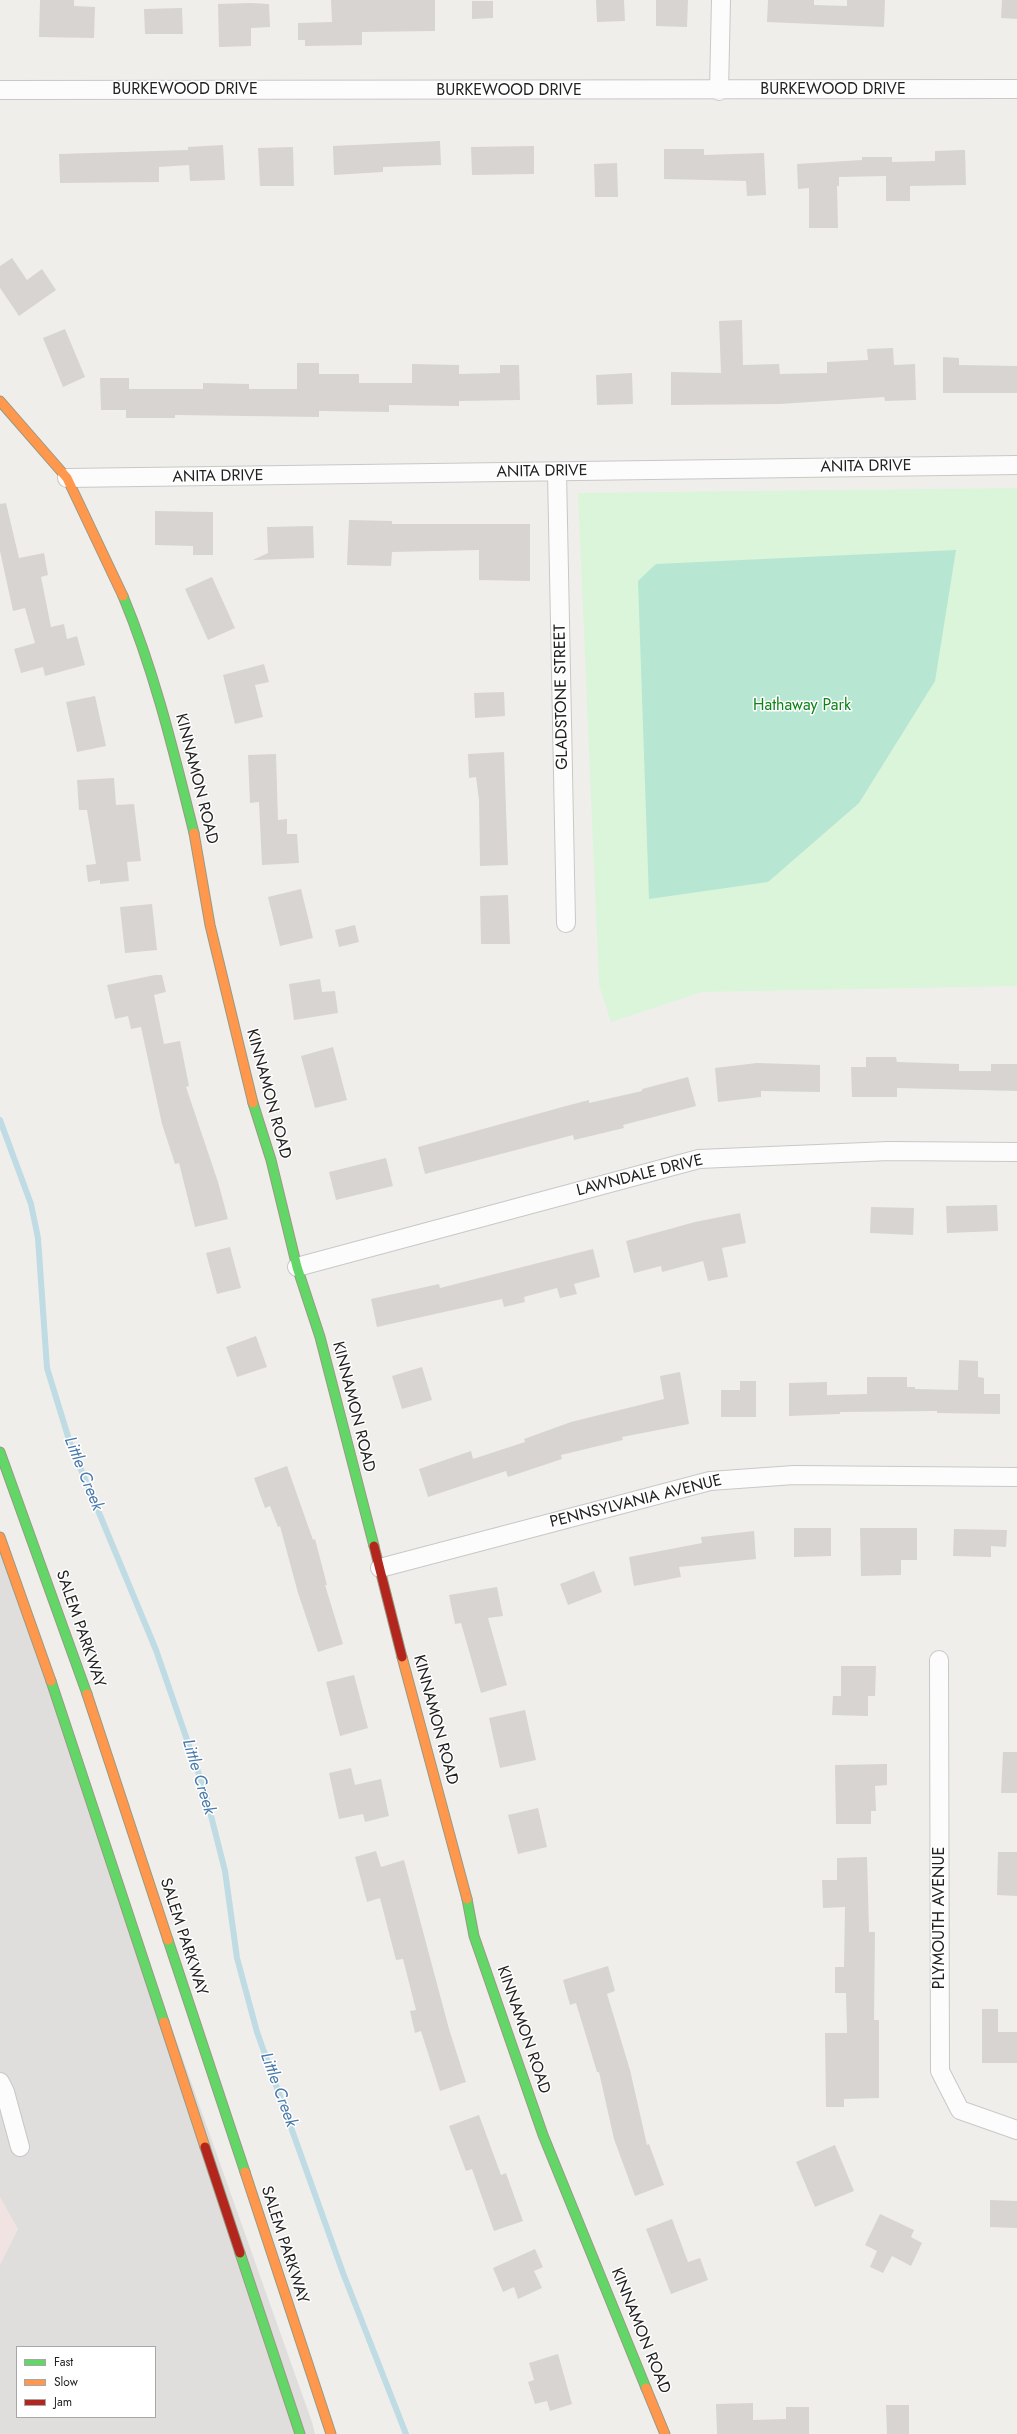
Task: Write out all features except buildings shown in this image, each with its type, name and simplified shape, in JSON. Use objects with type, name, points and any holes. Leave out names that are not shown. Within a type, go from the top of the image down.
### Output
[{"type":"main road","name":"KINNAMON ROAD","points":[[0,401],[68,478],[123,597],[147,659],[166,721],[198,847],[210,926],[248,1086],[273,1167],[297,1267],[320,1338],[446,1824],[463,1878],[474,1936],[543,2135],[665,2434]]},
{"type":"main road","name":"SALEM PARKWAY","points":[[0,1452],[85,1688],[331,2434]]},
{"type":"main road","points":[[0,1537],[56,1697],[300,2434]]},
{"type":"street","points":[[719,91],[721,0]]},
{"type":"street","name":"BURKEWOOD DRIVE","points":[[0,90],[719,91],[1017,89]]},
{"type":"street","name":"ANITA DRIVE","points":[[68,478],[1017,465]]},
{"type":"street","name":"GLADSTONE STREET","points":[[558,472],[566,923]]},
{"type":"street","name":"LAWNDALE DRIVE","points":[[297,1267],[699,1159],[889,1150],[1017,1152]]},
{"type":"street","name":"PENNSYLVANIA AVENUE","points":[[380,1568],[710,1481],[794,1475],[1017,1477]]},
{"type":"street","name":"PLYMOUTH AVENUE","points":[[939,1660],[940,2071],[960,2110],[1017,2130]]},
{"type":"street","points":[[0,2082],[5,2092],[20,2147]]},
{"type":"shaded area","points":[[0,1545],[312,2422],[315,2434],[0,2434]]},
{"type":"shaded area","points":[[0,2197],[18,2229],[0,2265]]},
{"type":"green space","name":"Hathaway Park","points":[[1017,488],[1017,986],[702,992],[611,1022],[599,985],[578,493]]},
{"type":"green space","points":[[956,550],[935,681],[859,803],[768,882],[649,899],[638,581],[656,564]]},
{"type":"waterway","name":"Little Creek","points":[[0,1120],[31,1204],[38,1238],[47,1368],[70,1443],[156,1650],[205,1792],[225,1871],[237,1958],[257,2032],[343,2273],[406,2434]]},
{"type":"traffic: fast","points":[[123,596],[145,654],[154,684],[194,833]]},
{"type":"traffic: fast","points":[[253,1103],[271,1160],[297,1267],[320,1337],[374,1546]]},
{"type":"traffic: fast","points":[[0,1452],[87,1694]]},
{"type":"traffic: fast","points":[[51,1681],[164,2022]]},
{"type":"traffic: fast","points":[[467,1899],[474,1936],[543,2135],[646,2388]]},
{"type":"traffic: fast","points":[[168,1940],[245,2172]]},
{"type":"traffic: fast","points":[[240,2253],[300,2434]]},
{"type":"traffic: slow","points":[[0,401],[67,478],[123,596]]},
{"type":"traffic: slow","points":[[194,833],[210,925],[253,1103]]},
{"type":"traffic: slow","points":[[0,1537],[51,1681]]},
{"type":"traffic: slow","points":[[402,1657],[467,1899]]},
{"type":"traffic: slow","points":[[87,1694],[168,1940]]},
{"type":"traffic: slow","points":[[164,2022],[205,2147]]},
{"type":"traffic: slow","points":[[245,2172],[331,2434]]},
{"type":"traffic: slow","points":[[646,2388],[665,2434]]},
{"type":"traffic: jam","points":[[374,1546],[402,1657]]},
{"type":"traffic: jam","points":[[205,2147],[240,2253]]}]
